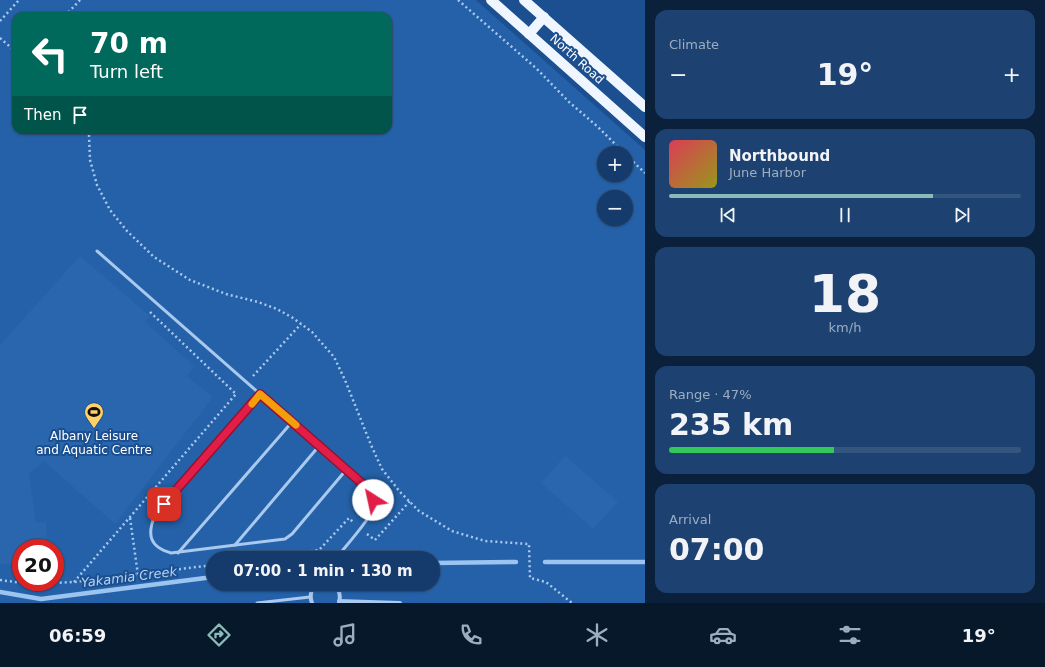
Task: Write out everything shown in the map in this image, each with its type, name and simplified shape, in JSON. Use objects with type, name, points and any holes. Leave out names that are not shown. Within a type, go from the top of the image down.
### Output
[{"type":"main road","name":"North Road","points":[[491,0],[645,138]]},
{"type":"main road","name":"North Road","points":[[524,0],[645,107]]},
{"type":"main road","points":[[529,34],[544,17]]},
{"type":"street","points":[[312,591],[310,597],[312,603]]},
{"type":"street","points":[[339,591],[339,602],[400,603]]},
{"type":"lane","points":[[98,251],[365,486],[372,494],[374,505],[371,515],[342,551]]},
{"type":"lane","points":[[260,394],[155,515],[150,526],[151,539],[156,546],[163,551],[178,553],[285,539],[292,534],[346,470]]},
{"type":"lane","points":[[178,553],[292,422]]},
{"type":"lane","points":[[236,545],[319,446]]},
{"type":"lane","points":[[257,603],[310,597]]},
{"type":"path","points":[[0,21],[19,0]]},
{"type":"path","points":[[69,12],[80,0]]},
{"type":"path","points":[[458,0],[537,69],[569,102],[617,146]]},
{"type":"path","points":[[0,38],[12,48]]},
{"type":"path","points":[[89,134],[90,160],[97,185],[110,210],[127,231],[154,257],[190,280],[226,294],[258,302],[277,309],[293,318],[312,332],[334,357],[345,380],[370,445],[382,469],[400,492],[419,511],[452,531],[485,541],[529,544],[530,578],[546,582],[572,603]]},
{"type":"path","points":[[633,162],[645,173]]},
{"type":"path","points":[[148,309],[236,394]]},
{"type":"path","points":[[74,582],[236,394],[301,324]]},
{"type":"path","points":[[130,518],[138,575]]},
{"type":"path","points":[[0,580],[30,584],[74,582],[206,566]]},
{"type":"shaded area","points":[[0,0],[476,0],[645,150],[645,603],[0,603]]},
{"type":"building","name":"Albany Leisure and Aquatic Centre","points":[[80,256],[150,316],[145,322],[194,366],[187,376],[213,397],[115,524],[44,461],[29,474],[36,523],[46,522],[47,539],[12,539],[12,564],[0,564],[0,345]]},
{"type":"building","points":[[565,456],[618,502],[593,529],[541,483]]},
{"type":"waterway","name":"Yakamia Creek","points":[[440,563],[516,562]]},
{"type":"waterway","name":"Yakamia Creek","points":[[545,562],[645,562]]},
{"type":"waterway","name":"Yakamia Creek","points":[[0,592],[41,599],[206,578]]},
{"type":"slow traffic","points":[[252,404],[260,394],[296,425]]},
{"type":"place","name":"Albany Leisure and Aquatic Centre","points":[[94,429]]},
{"type":"route","points":[[164,504],[260,394],[365,486],[372,494],[373,500]]}]
